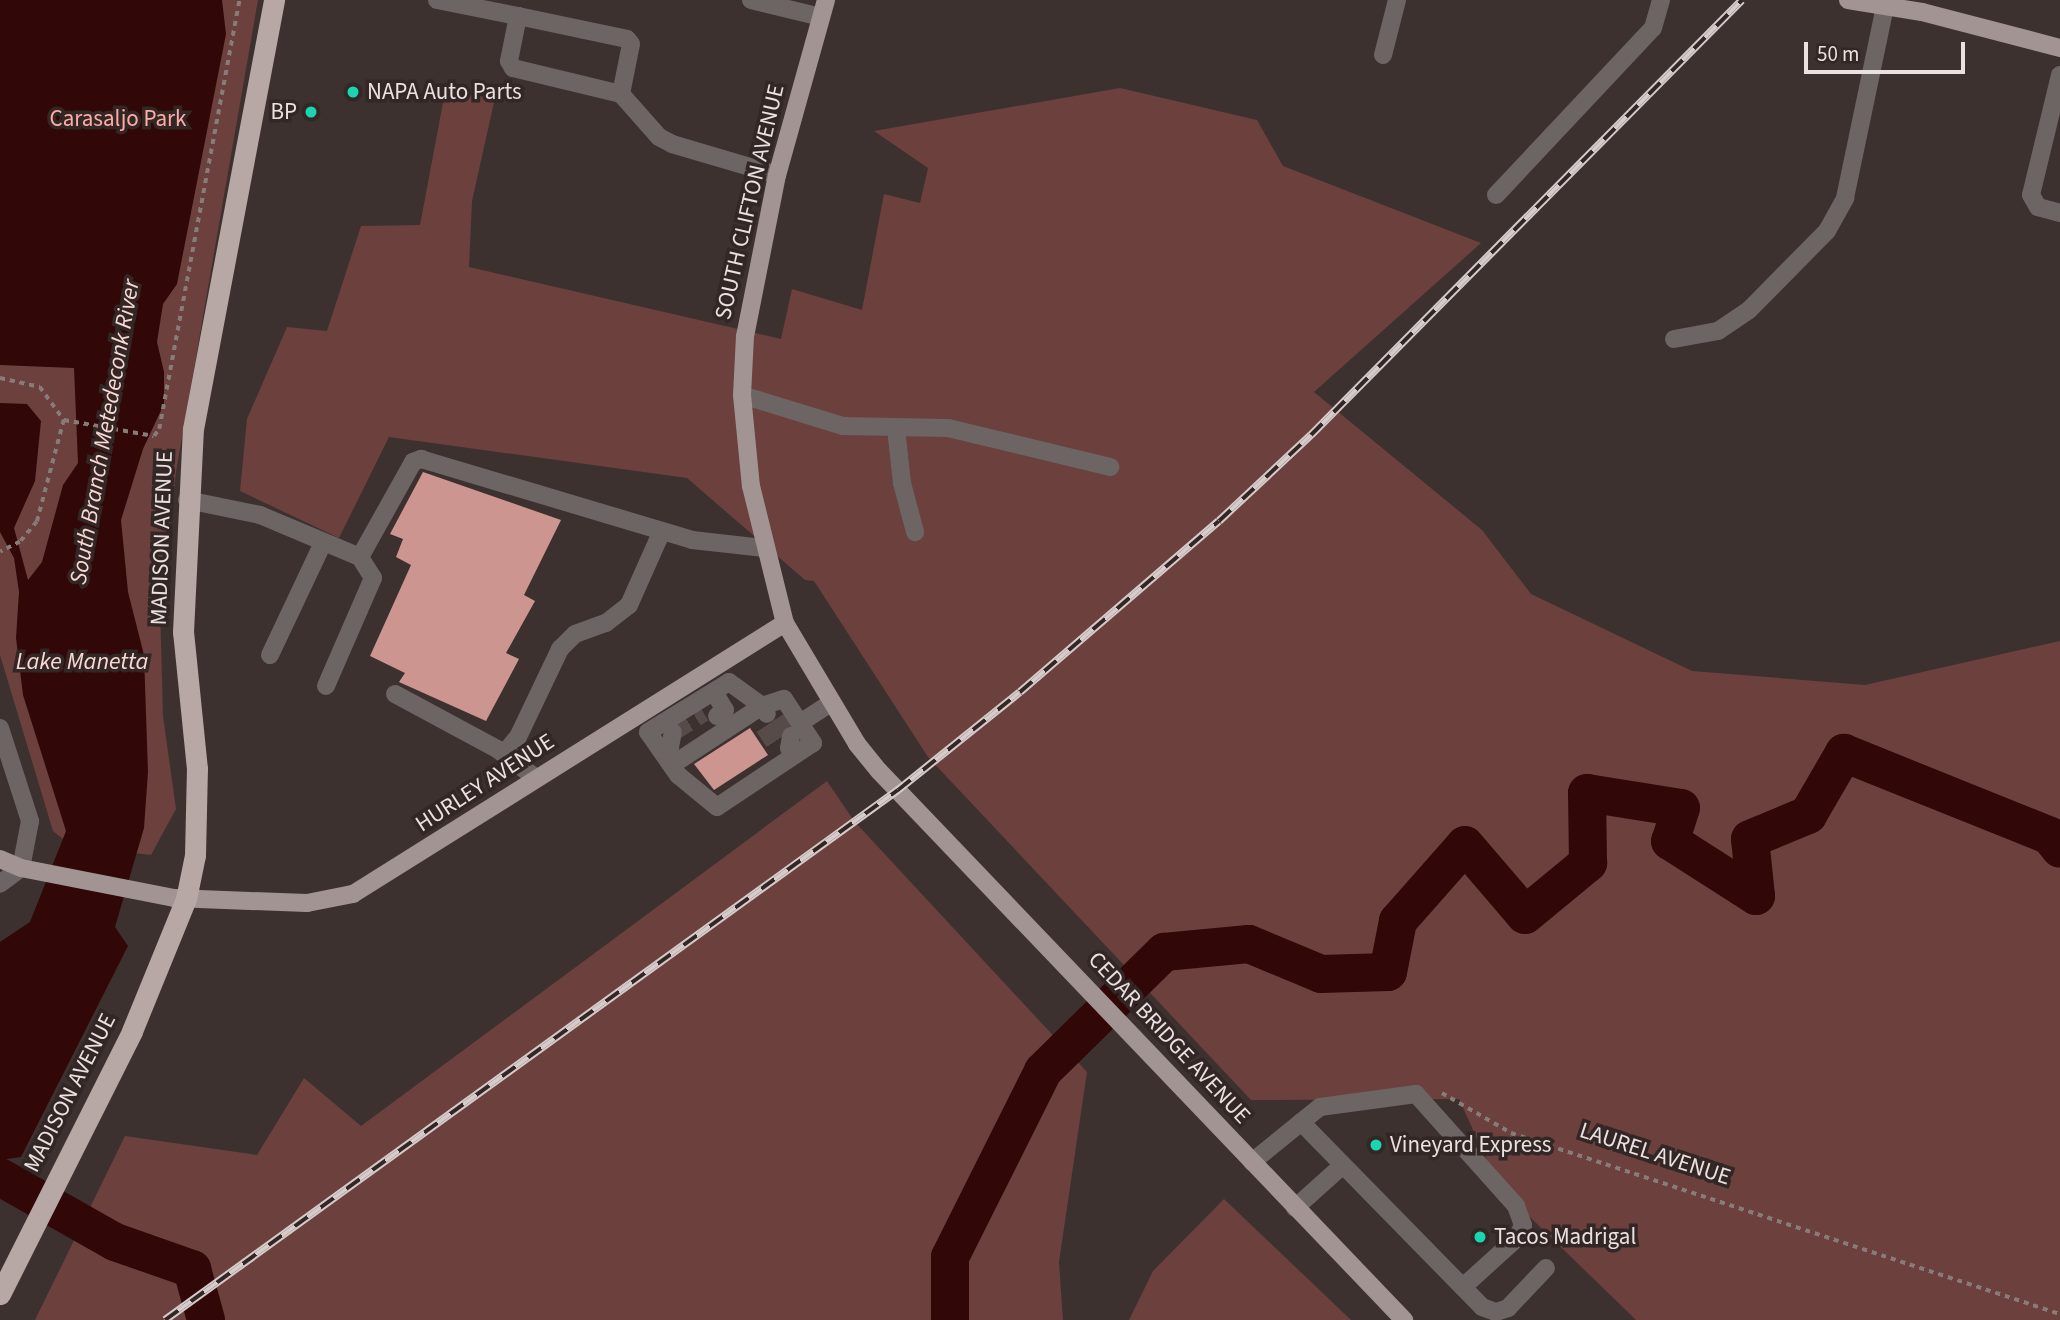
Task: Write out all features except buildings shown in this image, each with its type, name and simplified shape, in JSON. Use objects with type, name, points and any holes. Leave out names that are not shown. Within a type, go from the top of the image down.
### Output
[{"type":"highway","name":"MADISON AVENUE","points":[[0,1294],[132,1031],[195,855],[197,769],[183,632],[187,500],[193,429],[274,0]]},
{"type":"main road","points":[[1848,0],[1885,6],[2060,48]]},
{"type":"main road","name":"SOUTH CLIFTON AVENUE","points":[[823,9],[777,175],[753,276],[742,395],[751,486],[785,623],[832,702]]},
{"type":"main road","name":"HURLEY AVENUE","points":[[0,859],[24,869],[180,899],[307,903],[353,894],[785,623]]},
{"type":"main road","name":"CEDAR BRIDGE AVENUE","points":[[832,702],[857,744],[898,790],[1404,1320]]},
{"type":"street","points":[[437,0],[627,40],[631,44],[621,94]]},
{"type":"street","points":[[751,0],[823,9]]},
{"type":"street","points":[[1383,55],[1397,0]]},
{"type":"street","points":[[1496,195],[1653,28],[1661,0]]},
{"type":"street","points":[[1674,339],[1718,331],[1749,310],[1827,231],[1845,198],[1885,6]]},
{"type":"street","points":[[518,16],[509,61],[513,68],[621,94],[659,137],[671,144],[777,175]]},
{"type":"street","points":[[2060,75],[2031,195],[2038,207],[2060,214]]},
{"type":"street","points":[[742,395],[843,426],[948,428],[1110,467]]},
{"type":"street","points":[[896,428],[902,483],[915,532]]},
{"type":"street","points":[[360,557],[413,462],[421,459],[692,541],[765,548]]},
{"type":"street","points":[[187,500],[260,515],[323,544],[360,557],[373,578],[326,685]]},
{"type":"street","points":[[504,754],[518,737],[559,649],[575,634],[606,623],[629,605],[662,531]]},
{"type":"street","points":[[270,655],[323,544]]},
{"type":"street","points":[[710,719],[724,710],[718,665]]},
{"type":"street","points":[[721,687],[768,716]]},
{"type":"street","points":[[648,732],[721,687]]},
{"type":"street","points":[[395,694],[504,754],[536,778]]},
{"type":"street","points":[[672,749],[768,716],[784,699],[791,742]]},
{"type":"street","points":[[635,716],[648,732],[672,749],[717,807],[832,702]]},
{"type":"street","points":[[0,729],[30,821],[24,869],[0,884]]},
{"type":"street","points":[[1252,1162],[1320,1107],[1416,1094],[1516,1206],[1524,1225],[1517,1238],[1463,1287]]},
{"type":"street","points":[[1301,1122],[1482,1307],[1496,1312],[1508,1307],[1546,1268]]},
{"type":"street","points":[[1295,1208],[1343,1165]]},
{"type":"path","points":[[0,378],[40,387],[65,420],[154,436],[163,417],[239,0]]},
{"type":"path","points":[[0,552],[19,542],[37,522],[47,496],[65,420]]},
{"type":"path","name":"LAUREL AVENUE","points":[[1416,1094],[1443,1093],[1511,1133],[2060,1314]]},
{"type":"green space","name":"Carasaljo Park","points":[[0,0],[258,0],[176,472],[160,605],[163,716],[176,809],[151,855],[72,846],[53,831],[0,655]]},
{"type":"green space","points":[[1120,88],[1257,120],[1283,166],[1481,243],[1314,392],[1482,530],[1531,594],[1692,671],[1865,685],[2060,641],[2060,1320],[1636,1320],[1499,1187],[1459,1099],[1251,1100],[928,757],[814,581],[805,580],[687,478],[389,437],[339,538],[240,491],[247,419],[287,327],[327,331],[361,226],[420,225],[445,92],[495,98],[472,201],[469,267],[781,339],[792,289],[862,310],[884,194],[920,203],[928,168],[874,131]]},
{"type":"green space","points":[[827,781],[854,821],[1087,1072],[1059,1262],[1063,1320],[35,1320],[125,1136],[257,1155],[304,1078],[361,1126]]},
{"type":"green space","points":[[1224,1199],[1351,1320],[1129,1320],[1153,1271]]},
{"type":"water","name":"Carasaljo Park","points":[[0,0],[222,0],[226,34],[177,284],[163,304],[157,342],[164,372],[164,404],[143,449],[121,520],[128,592],[144,655],[148,772],[144,828],[115,927],[128,946],[21,1157],[0,1160],[0,942],[30,922],[66,831],[23,695],[16,638],[19,592],[14,558],[0,532],[0,403],[27,404],[41,421],[35,481],[14,528],[28,580],[42,562],[63,485],[78,463],[74,368],[0,365]]},
{"type":"waterway","name":"South Branch Metedeconk River","points":[[950,1320],[950,1257],[1043,1071],[1164,952],[1249,944],[1321,974],[1388,972],[1398,921],[1465,845],[1525,915],[1588,863],[1587,793],[1681,808],[1670,841],[1756,896],[1750,839],[1808,815],[1844,753],[2050,836],[2060,849]]},
{"type":"waterway","name":"South Branch Metedeconk River","points":[[0,1177],[115,1242],[192,1269],[206,1320]]},
{"type":"tunnel","points":[[673,732],[703,713]]},
{"type":"tunnel","points":[[779,717],[791,736]]},
{"type":"tunnel","points":[[764,727],[777,746]]},
{"type":"railway","points":[[165,1320],[898,790],[1020,692],[1219,521],[1311,435],[1742,0]]},
{"type":"place","name":"NAPA Auto Parts","points":[[353,92]]},
{"type":"place","name":"BP","points":[[311,112]]},
{"type":"place","name":"Vineyard Express","points":[[1376,1145]]},
{"type":"place","name":"Tacos Madrigal","points":[[1480,1237]]},
{"type":"water label","name":"Lake Manetta","points":[[82,662]]}]
